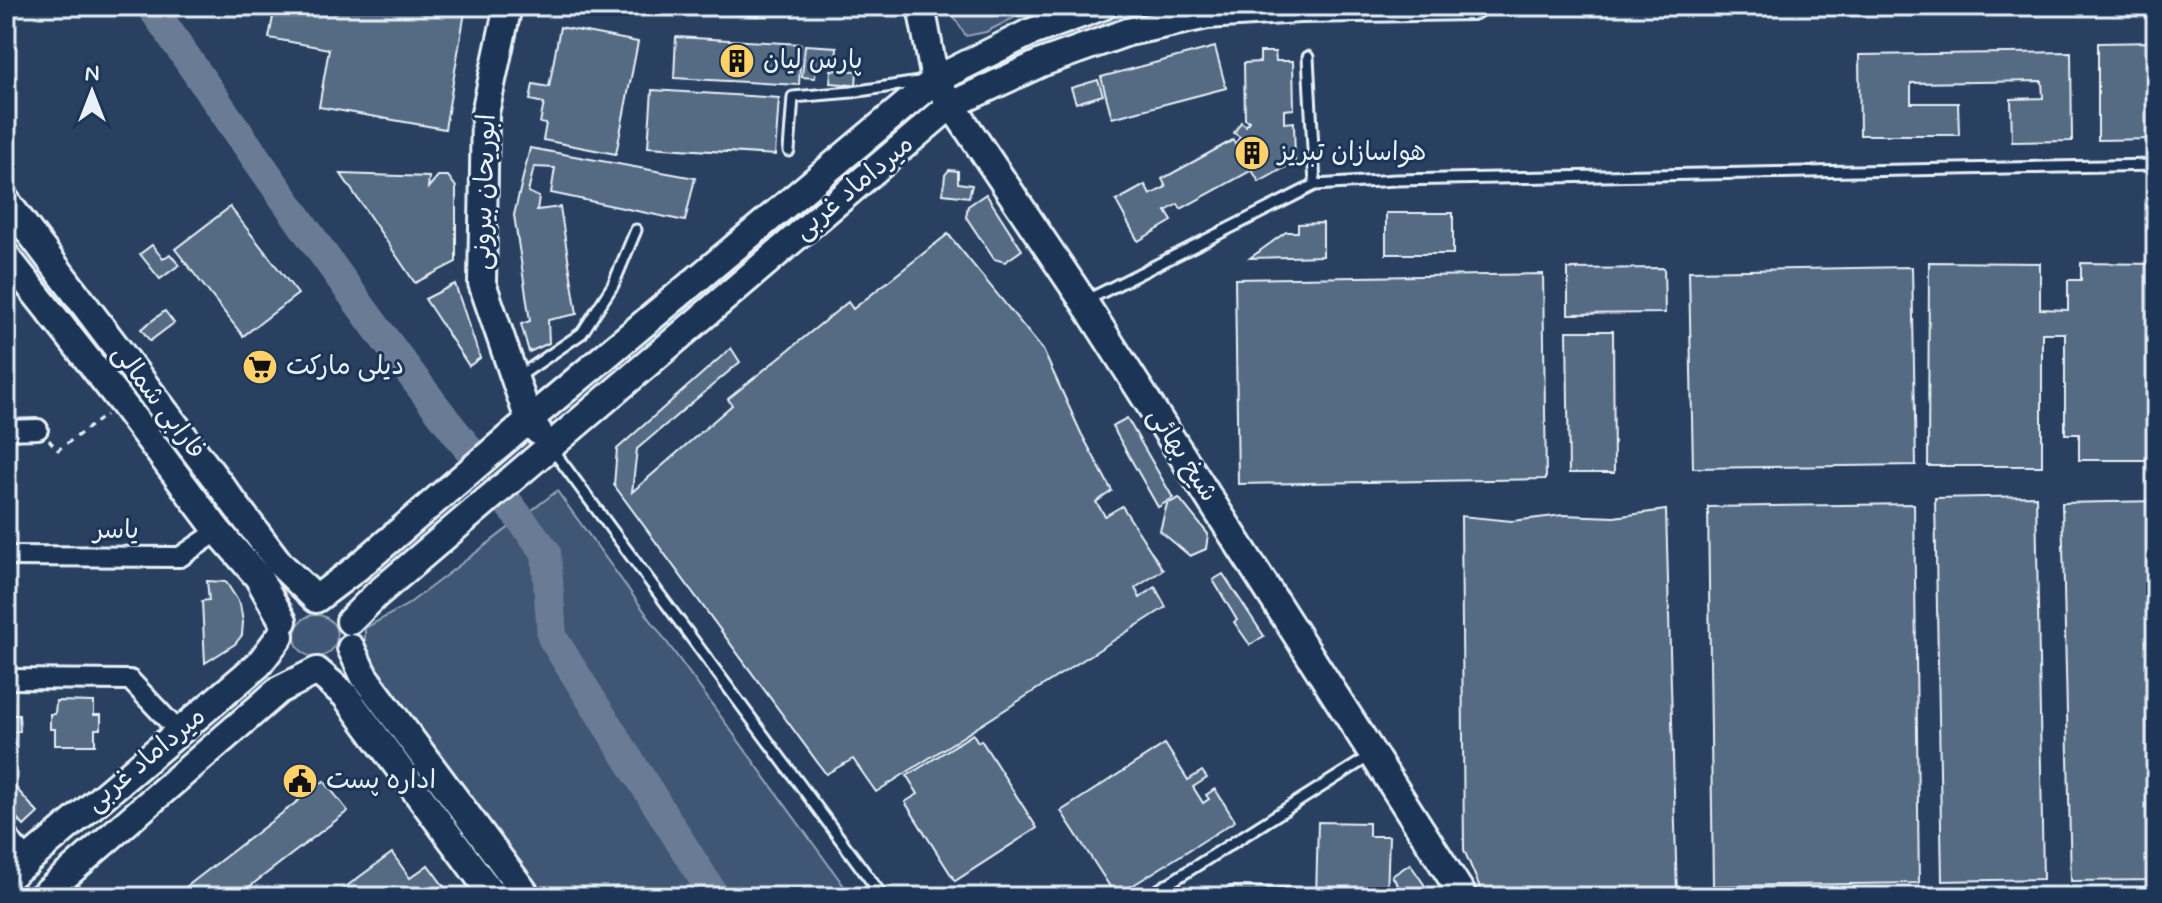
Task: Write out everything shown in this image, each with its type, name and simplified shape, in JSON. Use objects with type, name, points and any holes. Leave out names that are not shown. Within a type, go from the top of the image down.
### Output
[{"type":"street","name":"ابوریحان بیرونی","points":[[508,6],[485,113],[482,283],[529,420]]},
{"type":"street","name":"شیخ بهائی","points":[[921,6],[935,80],[1084,302],[1464,897]]},
{"type":"street","name":"میرداماد غربی","points":[[316,599],[357,568],[935,80],[1029,33],[1103,6]]},
{"type":"street","name":"میرداماد غربی","points":[[350,621],[377,594],[951,105],[1041,63],[1128,32],[1207,15],[1300,9],[1472,6]]},
{"type":"street","name":"فارابی شمالی","points":[[6,201],[280,564],[316,599]]},
{"type":"street","name":"فارابی شمالی","points":[[6,256],[218,531],[258,577],[282,628]]},
{"type":"street","points":[[529,420],[550,446]]},
{"type":"street","points":[[6,430],[38,429]]},
{"type":"street","name":"یاسر","points":[[6,556],[180,557],[218,531]]},
{"type":"street","points":[[306,600],[327,600],[337,605],[350,621],[351,648],[337,665],[328,669],[306,669],[288,657],[282,647],[282,628],[288,613],[306,600]]},
{"type":"street","name":"میرداماد غربی","points":[[16,871],[259,664],[282,628]]},
{"type":"street","points":[[351,648],[364,676],[528,897]]},
{"type":"street","name":"میرداماد غربی","points":[[54,893],[279,690],[317,671]]},
{"type":"street","points":[[317,671],[345,695],[494,897]]},
{"type":"street","points":[[6,679],[130,680],[179,732]]},
{"type":"street","points":[[6,841],[16,871]]},
{"type":"lane","points":[[1308,57],[1315,185]]},
{"type":"lane","points":[[789,151],[793,97],[935,80]]},
{"type":"lane","points":[[1084,302],[1315,185],[1412,180],[2156,165]]},
{"type":"lane","points":[[515,379],[582,333],[613,285],[636,230]]},
{"type":"lane","points":[[550,446],[883,897]]},
{"type":"lane","points":[[1147,897],[1373,755]]},
{"type":"path","points":[[38,429],[58,450],[122,403]]},
{"type":"shaded area","points":[[947,6],[1037,6],[986,32],[966,36]]},
{"type":"shaded area","points":[[1146,6],[1192,6],[991,73],[991,64],[1029,46]]},
{"type":"shaded area","points":[[557,491],[852,897],[543,897],[365,656],[365,628],[407,605]]},
{"type":"shaded area","points":[[316,615],[331,621],[337,636],[331,651],[316,657],[301,651],[295,636],[301,621]]},
{"type":"building","points":[[275,6],[466,6],[445,129],[319,107],[329,49],[269,38]]},
{"type":"building","points":[[608,6],[760,6],[759,16]]},
{"type":"building","points":[[560,27],[638,42],[616,154],[543,140],[546,124],[540,123],[544,103],[530,100],[533,84],[549,87]]},
{"type":"building","name":"پارس لیان","points":[[676,37],[801,44],[799,85],[674,78]]},
{"type":"building","points":[[2156,42],[2156,139],[2098,140],[2098,43]]},
{"type":"building","points":[[805,45],[837,47],[836,61],[823,59],[822,66],[816,66],[815,78],[802,77]]},
{"type":"building","points":[[1215,47],[1226,88],[1112,118],[1101,77]]},
{"type":"building","name":"هواسازان تبریز","points":[[1260,52],[1275,52],[1276,61],[1293,61],[1294,109],[1284,110],[1284,123],[1294,122],[1295,162],[1259,182],[1252,170],[1181,209],[1178,204],[1166,211],[1172,221],[1138,241],[1116,201],[1145,185],[1150,195],[1166,187],[1162,179],[1233,140],[1235,144],[1240,137],[1234,133],[1241,122],[1246,126],[1249,121],[1245,119],[1244,63],[1260,62]]},
{"type":"building","points":[[2071,52],[2072,141],[2012,142],[2011,99],[2043,98],[2042,81],[1911,83],[1911,103],[1958,103],[1959,135],[1860,135],[1859,55]]},
{"type":"building","points":[[831,70],[857,71],[856,85],[830,83]]},
{"type":"building","points":[[1098,80],[1103,95],[1076,103],[1071,88]]},
{"type":"building","points":[[652,90],[779,98],[775,155],[648,147]]},
{"type":"building","points":[[530,148],[695,178],[685,221],[551,193],[555,168],[534,167],[528,192],[539,197],[537,210],[560,207],[577,314],[548,320],[549,343],[529,352],[521,324],[530,321],[514,215]]},
{"type":"building","points":[[949,170],[958,171],[958,183],[972,185],[969,197],[943,194],[945,175]]},
{"type":"building","points":[[341,174],[429,177],[428,188],[438,176],[448,176],[456,187],[456,262],[415,283]]},
{"type":"building","points":[[986,194],[1022,250],[1005,262],[994,259],[966,217],[968,206]]},
{"type":"building","points":[[230,207],[298,294],[243,336],[175,249]]},
{"type":"building","points":[[1386,213],[1453,213],[1453,254],[1386,254]]},
{"type":"building","points":[[1323,223],[1323,256],[1250,258],[1286,232],[1298,232],[1298,224]]},
{"type":"building","points":[[948,234],[1043,350],[1112,491],[1096,502],[1105,516],[1122,506],[1163,570],[1135,588],[1140,598],[1155,587],[1166,607],[876,792],[853,759],[826,774],[614,485],[617,449],[731,348],[740,362],[637,449],[632,492],[732,405],[728,399],[848,302],[853,309]]},
{"type":"building","points":[[152,245],[163,259],[170,254],[179,265],[160,279],[140,254]]},
{"type":"building","points":[[1929,262],[2040,263],[2040,309],[2068,310],[2068,280],[2081,280],[2081,263],[2156,264],[2156,460],[2079,460],[2079,434],[2065,434],[2065,333],[2042,333],[2042,466],[1928,466]]},
{"type":"building","points":[[1912,267],[1916,465],[1693,468],[1689,271]]},
{"type":"building","points":[[1664,268],[1665,313],[1568,314],[1568,269]]},
{"type":"building","points":[[1543,274],[1546,479],[1238,484],[1235,279]]},
{"type":"building","points":[[455,284],[480,358],[469,366],[425,299]]},
{"type":"building","points":[[165,311],[174,323],[150,341],[141,329]]},
{"type":"building","points":[[1567,331],[1613,331],[1614,473],[1569,473]]},
{"type":"building","points":[[1127,418],[1173,498],[1158,507],[1112,426]]},
{"type":"building","points":[[2036,496],[2043,879],[1942,881],[1935,498]]},
{"type":"building","points":[[1179,498],[1208,534],[1206,549],[1190,556],[1160,531],[1167,504]]},
{"type":"building","points":[[2156,501],[2156,880],[2071,881],[2062,503]]},
{"type":"building","points":[[1914,504],[1919,883],[1713,886],[1708,507]]},
{"type":"building","points":[[1666,510],[1677,895],[1484,897],[1464,850],[1461,516],[1512,521],[1563,515],[1614,517]]},
{"type":"building","points":[[1223,574],[1264,636],[1250,645],[1234,622],[1237,620],[1213,580]]},
{"type":"building","points":[[207,581],[226,582],[240,604],[243,622],[242,635],[235,644],[205,663],[202,601],[209,600]]},
{"type":"building","points":[[6,701],[13,701],[13,715],[19,715],[20,731],[13,732],[14,746],[6,746]]},
{"type":"building","points":[[56,701],[94,702],[94,715],[101,715],[101,729],[95,729],[95,745],[55,745],[55,729],[50,729],[50,714],[55,714]]},
{"type":"building","points":[[973,734],[978,742],[981,740],[1037,828],[955,881],[905,802],[918,794],[907,776]]},
{"type":"building","points":[[1165,744],[1188,780],[1202,771],[1207,778],[1193,787],[1203,803],[1209,799],[1206,795],[1215,789],[1235,821],[1116,896],[1061,811]]},
{"type":"building","points":[[8,779],[38,813],[24,826],[6,806]]},
{"type":"building","points":[[324,781],[348,811],[236,897],[173,897]]},
{"type":"building","points":[[1318,822],[1369,823],[1369,836],[1389,836],[1387,897],[1316,897]]},
{"type":"building","points":[[392,853],[410,878],[428,865],[451,896],[332,897]]},
{"type":"building","points":[[1410,864],[1430,893],[1424,897],[1406,897],[1392,876]]},
{"type":"building","points":[[1230,886],[1290,888],[1290,897],[1229,897]]},
{"type":"waterway","points":[[151,6],[345,284],[467,447]]},
{"type":"waterway","points":[[508,503],[546,552],[552,637],[715,897]]},
{"type":"place","name":"پارس لیان","points":[[737,61]]},
{"type":"place","name":"هواسازان تبریز","points":[[1252,153]]},
{"type":"place","name":"دیلی مارکت","points":[[260,367]]},
{"type":"place","name":"اداره پست","points":[[300,781]]}]
